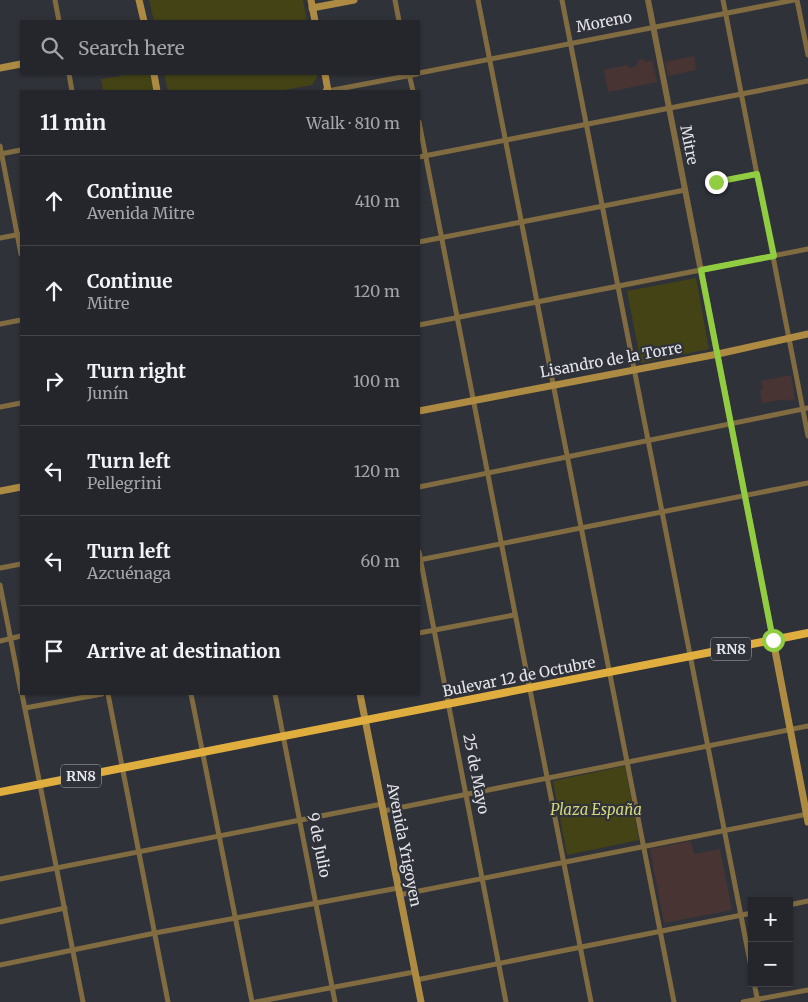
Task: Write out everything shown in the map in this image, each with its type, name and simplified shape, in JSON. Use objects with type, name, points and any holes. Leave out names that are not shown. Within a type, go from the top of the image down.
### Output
[{"type":"highway","name":"Bulevar 12 de Octubre","points":[[0,792],[808,633]]},
{"type":"main road","points":[[139,0],[144,20]]},
{"type":"main road","points":[[315,20],[312,4],[354,0]]},
{"type":"main road","points":[[0,68],[20,64]]},
{"type":"main road","points":[[154,75],[157,90]]},
{"type":"main road","points":[[325,75],[327,90]]},
{"type":"main road","name":"Lisandro de la Torre","points":[[420,411],[718,354],[808,334]]},
{"type":"main road","points":[[0,491],[20,487]]},
{"type":"main road","points":[[773,640],[807,817]]},
{"type":"main road","name":"Avenida Yrigoyen","points":[[360,695],[420,1002]]},
{"type":"street","points":[[55,0],[59,20]]},
{"type":"street","points":[[394,0],[399,20]]},
{"type":"street","points":[[478,0],[569,457],[674,1002]]},
{"type":"street","points":[[562,0],[649,441],[723,832],[748,952]]},
{"type":"street","name":"Mitre","points":[[648,0],[773,640]]},
{"type":"street","points":[[724,0],[805,409],[808,436]]},
{"type":"street","points":[[796,0],[808,55]]},
{"type":"street","name":"Moreno","points":[[420,74],[654,26],[796,0]]},
{"type":"street","points":[[69,75],[72,90]]},
{"type":"street","name":"Moreno","points":[[332,90],[405,75]]},
{"type":"street","points":[[410,75],[413,90]]},
{"type":"street","points":[[420,157],[808,81]]},
{"type":"street","points":[[420,128],[591,1002]]},
{"type":"street","points":[[0,146],[19,234],[0,238]]},
{"type":"street","points":[[1,154],[20,150]]},
{"type":"street","points":[[716,182],[757,174]]},
{"type":"street","points":[[420,242],[685,190]]},
{"type":"street","points":[[420,325],[808,249]]},
{"type":"street","points":[[0,324],[20,320]]},
{"type":"street","points":[[0,407],[20,403]]},
{"type":"street","points":[[420,487],[805,409]]},
{"type":"street","points":[[420,560],[808,483]]},
{"type":"street","points":[[0,568],[20,564]]},
{"type":"street","name":"25 de Mayo","points":[[420,565],[506,1002]]},
{"type":"street","points":[[0,586],[20,688]]},
{"type":"street","points":[[420,633],[514,615]]},
{"type":"street","points":[[0,641],[20,636]]},
{"type":"street","points":[[22,695],[83,1002]]},
{"type":"street","points":[[25,708],[96,695]]},
{"type":"street","points":[[108,695],[168,1002]]},
{"type":"street","points":[[192,695],[252,1002]]},
{"type":"street","name":"9 de Julio","points":[[275,695],[335,1002]]},
{"type":"street","points":[[0,878],[299,819],[466,795],[808,726]]},
{"type":"street","points":[[0,966],[155,933],[316,904],[482,878],[807,817]]},
{"type":"street","points":[[793,904],[808,901]]},
{"type":"street","points":[[0,922],[65,908]]},
{"type":"street","points":[[416,980],[748,914]]},
{"type":"street","points":[[256,1002],[414,972]]},
{"type":"street","points":[[755,987],[757,1001]]},
{"type":"street","points":[[743,1002],[757,1001],[808,990]]},
{"type":"shaded area","points":[[694,56],[696,70],[668,76],[665,62]]},
{"type":"shaded area","points":[[644,59],[645,62],[652,60],[657,82],[608,92],[604,70],[628,65],[629,68],[636,66],[639,60]]},
{"type":"shaded area","points":[[791,375],[795,399],[762,403],[760,390],[763,389],[761,381]]},
{"type":"shaded area","points":[[691,841],[694,854],[720,849],[732,910],[664,923],[650,849]]},
{"type":"green space","points":[[149,0],[303,0],[307,20],[154,20]]},
{"type":"green space","points":[[151,75],[154,90],[103,90],[101,79]]},
{"type":"green space","points":[[164,75],[317,75],[312,85],[284,90],[168,90]]},
{"type":"green space","points":[[696,278],[709,349],[641,363],[627,291]]},
{"type":"green space","name":"Plaza España","points":[[625,766],[639,840],[567,855],[553,781]]},
{"type":"route","points":[[716,182],[757,174],[774,256],[701,270],[773,640]]}]
